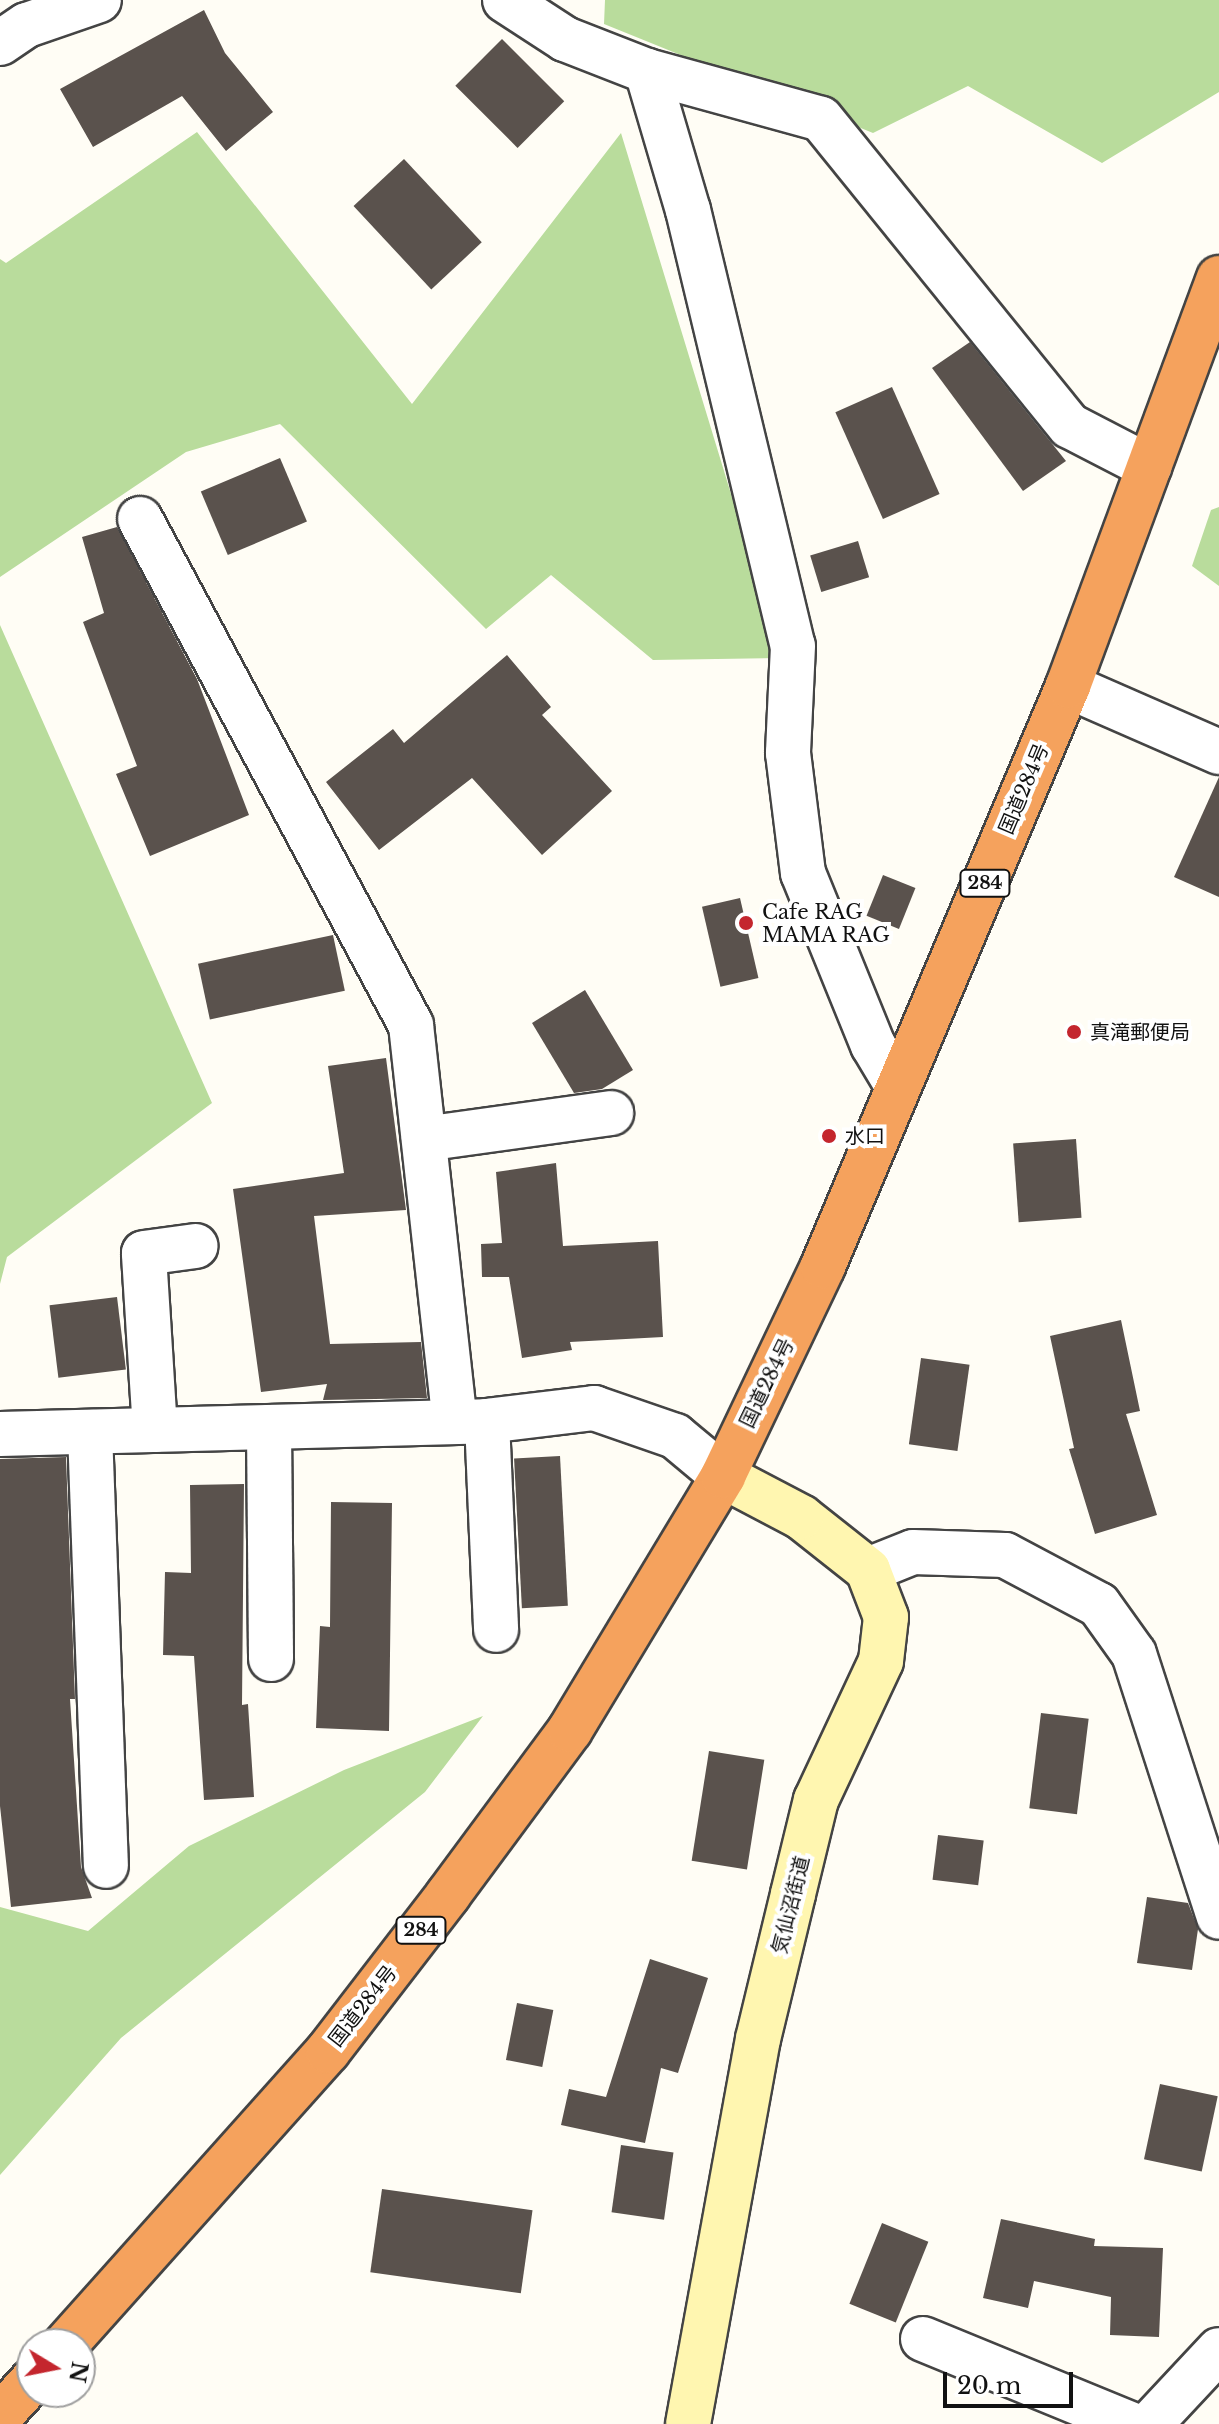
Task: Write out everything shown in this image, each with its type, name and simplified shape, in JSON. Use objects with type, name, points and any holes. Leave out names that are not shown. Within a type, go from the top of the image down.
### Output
[{"type":"highway","name":"国道284号","points":[[80,2328],[328,2051],[457,1883],[570,1730],[723,1476],[823,1266],[1068,686],[1219,278]]},
{"type":"highway","points":[[0,2416],[16,2398]]},
{"type":"street","points":[[0,43],[27,25],[99,0]]},
{"type":"street","points":[[505,0],[565,39],[647,71],[821,119],[1070,426],[1149,467]]},
{"type":"street","points":[[647,71],[688,210],[793,646],[788,753],[803,873],[873,1045],[898,1087]]},
{"type":"street","points":[[140,519],[411,1025],[424,1139],[471,1421],[496,1630]]},
{"type":"street","points":[[1068,686],[1219,752]]},
{"type":"street","points":[[424,1139],[611,1113]]},
{"type":"street","points":[[155,1430],[144,1253],[196,1246]]},
{"type":"street","points":[[0,1434],[471,1421],[594,1408],[675,1436],[723,1476],[801,1517],[868,1570],[913,1552],[1005,1555],[1099,1605],[1134,1654],[1219,1917]]},
{"type":"street","points":[[269,1427],[271,1659]]},
{"type":"street","points":[[90,1432],[106,1866]]},
{"type":"street","name":"気仙沼街道","points":[[688,2424],[758,2039],[816,1800],[881,1661],[886,1617],[868,1570]]},
{"type":"street","points":[[923,2339],[1130,2424]]},
{"type":"street","points":[[1150,2424],[1219,2350]]},
{"type":"green space","points":[[605,0],[1219,0],[1219,92],[1102,163],[968,86],[873,133],[604,24]]},
{"type":"green space","points":[[197,132],[412,404],[621,133],[781,658],[653,660],[551,575],[486,629],[280,424],[186,452],[0,577],[0,259],[6,263]]},
{"type":"green space","points":[[1219,507],[1219,586],[1192,566],[1211,510]]},
{"type":"green space","points":[[0,625],[212,1103],[7,1257],[0,1284]]},
{"type":"green space","points":[[483,1716],[425,1792],[121,2038],[0,2175],[0,1907],[88,1931],[189,1846],[344,1770]]},
{"type":"building","points":[[204,10],[225,53],[273,112],[226,151],[182,96],[93,147],[60,89]]},
{"type":"building","points":[[502,39],[564,101],[518,148],[455,86]]},
{"type":"building","points":[[404,159],[482,242],[431,289],[354,206]]},
{"type":"building","points":[[970,342],[1066,461],[1023,491],[932,368]]},
{"type":"building","points":[[892,387],[940,494],[883,519],[835,412]]},
{"type":"building","points":[[280,458],[307,522],[228,555],[201,492]]},
{"type":"building","points":[[117,527],[197,679],[249,815],[150,856],[116,774],[137,766],[83,622],[104,613],[82,537]]},
{"type":"building","points":[[858,541],[869,577],[821,592],[810,556]]},
{"type":"building","points":[[507,655],[551,707],[542,715],[612,791],[542,855],[472,778],[379,850],[326,782],[393,729],[404,743]]},
{"type":"building","points":[[1219,777],[1219,897],[1174,877]]},
{"type":"building","points":[[883,875],[915,888],[899,929],[867,916]]},
{"type":"building","points":[[740,898],[758,978],[720,987],[702,907]]},
{"type":"building","points":[[333,935],[345,991],[210,1019],[198,964]]},
{"type":"building","points":[[585,990],[633,1070],[602,1089],[574,1093],[532,1023]]},
{"type":"building","points":[[386,1058],[406,1210],[314,1216],[330,1344],[421,1342],[427,1398],[323,1400],[327,1384],[261,1392],[233,1189],[344,1173],[328,1066]]},
{"type":"building","points":[[1076,1139],[1082,1218],[1019,1222],[1013,1143]]},
{"type":"building","points":[[556,1163],[563,1246],[658,1241],[663,1337],[570,1342],[572,1350],[522,1358],[509,1277],[482,1277],[481,1244],[502,1243],[496,1172]]},
{"type":"building","points":[[117,1297],[126,1369],[58,1378],[50,1305]]},
{"type":"building","points":[[1121,1320],[1140,1411],[1126,1414],[1157,1515],[1095,1534],[1069,1449],[1074,1448],[1050,1336]]},
{"type":"building","points":[[921,1358],[970,1365],[957,1451],[909,1444]]},
{"type":"building","points":[[560,1456],[568,1606],[522,1608],[514,1458]]},
{"type":"building","points":[[66,1457],[75,1699],[70,1699],[81,1867],[92,1898],[11,1907],[0,1806],[0,1459]]},
{"type":"building","points":[[244,1484],[242,1705],[248,1704],[254,1797],[204,1800],[194,1656],[163,1655],[165,1572],[191,1573],[190,1485]]},
{"type":"building","points":[[331,1502],[392,1503],[389,1731],[316,1728],[320,1626],[330,1627]]},
{"type":"building","points":[[1041,1713],[1089,1719],[1077,1814],[1029,1808]]},
{"type":"building","points":[[709,1751],[764,1760],[747,1869],[692,1861]]},
{"type":"building","points":[[938,1835],[984,1841],[978,1885],[933,1880]]},
{"type":"building","points":[[1147,1897],[1188,1903],[1198,1929],[1192,1970],[1137,1963]]},
{"type":"building","points":[[650,1959],[708,1978],[678,2073],[661,2068],[645,2143],[561,2125],[569,2089],[606,2097]]},
{"type":"building","points":[[517,2003],[553,2010],[542,2067],[506,2060]]},
{"type":"building","points":[[1160,2084],[1218,2096],[1202,2172],[1144,2159]]},
{"type":"building","points":[[621,2145],[673,2152],[664,2220],[612,2212]]},
{"type":"building","points":[[382,2189],[533,2210],[521,2293],[370,2272]]},
{"type":"building","points":[[1001,2219],[1095,2239],[1094,2246],[1163,2248],[1159,2337],[1110,2335],[1111,2297],[1034,2281],[1028,2308],[983,2298]]},
{"type":"building","points":[[882,2223],[928,2242],[896,2322],[849,2304]]},
{"type":"place","name":"Cafe RAG MAMA RAG","points":[[746,923]]},
{"type":"place","name":"真滝郵便局","points":[[1074,1032]]},
{"type":"place","name":"水口","points":[[829,1136]]}]
